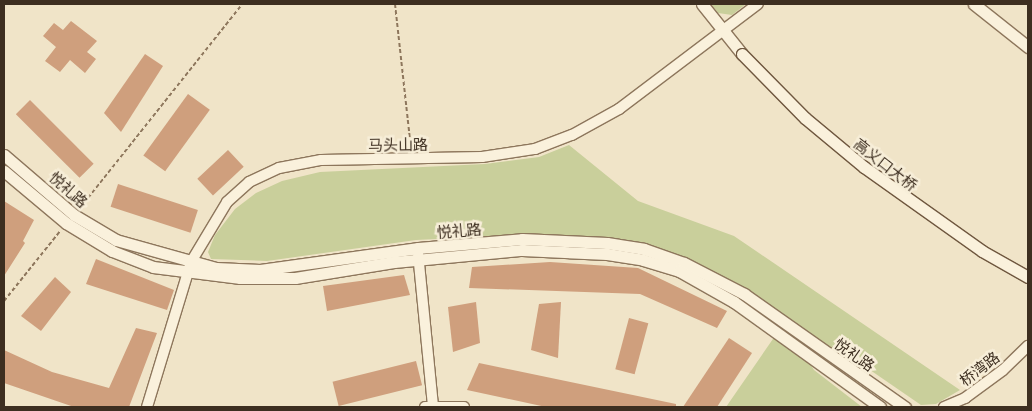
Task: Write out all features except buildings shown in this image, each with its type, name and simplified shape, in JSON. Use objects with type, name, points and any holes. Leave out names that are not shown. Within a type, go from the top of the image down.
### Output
[{"type":"main road","name":"高义口大桥","points":[[702,4],[742,54],[805,118],[864,167],[975,246],[1028,277]]},
{"type":"main road","points":[[974,4],[1028,47]]},
{"type":"main road","name":"悦礼路","points":[[4,155],[70,219]]},
{"type":"main road","name":"悦礼路","points":[[6,173],[112,250],[153,267],[190,267],[240,278],[295,278],[418,254],[522,240],[607,243],[644,249],[684,263],[744,294],[905,407]]},
{"type":"main road","name":"悦礼路","points":[[418,254],[531,251],[606,254],[679,271],[734,302],[880,407]]},
{"type":"street","name":"马头山路","points":[[147,407],[190,267],[227,202],[249,182],[279,168],[321,160],[491,156],[535,149],[572,135],[619,108],[758,4]]},
{"type":"street","points":[[418,254],[429,407],[464,407]]},
{"type":"street","name":"桥湾路","points":[[944,407],[965,398],[1003,370],[1028,346]]},
{"type":"path","points":[[4,301],[242,4]]},
{"type":"path","points":[[395,4],[412,158]]},
{"type":"green space","points":[[711,4],[746,4],[732,15],[718,13]]},
{"type":"green space","points":[[569,145],[638,201],[734,236],[960,390],[936,404],[921,405],[857,361],[838,355],[747,291],[519,235],[416,240],[267,261],[211,259],[208,252],[215,235],[235,209],[256,193],[282,181],[320,172],[485,164],[539,157]]},
{"type":"green space","points":[[775,336],[807,359],[814,370],[862,407],[726,407]]}]
